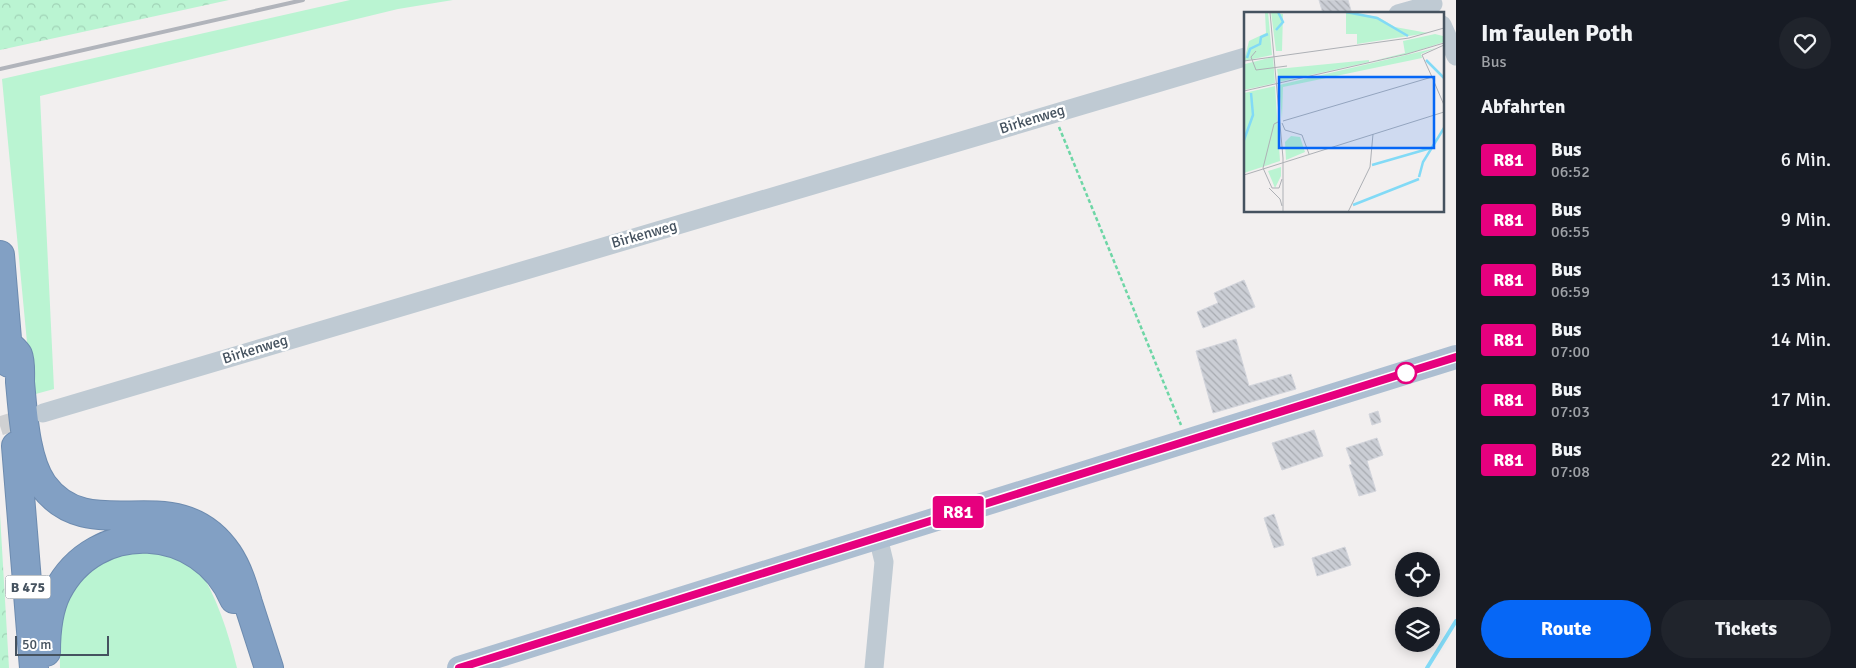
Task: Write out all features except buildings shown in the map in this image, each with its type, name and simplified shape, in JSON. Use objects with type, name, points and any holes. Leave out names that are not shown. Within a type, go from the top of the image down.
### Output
[{"type":"highway","name":"B 475","points":[[0,255],[34,668]]},
{"type":"highway","points":[[8,344],[18,356],[23,412],[29,447],[36,473],[43,484],[61,503],[79,511],[102,516],[168,515],[191,522],[206,530],[222,546],[236,567],[269,668]]},
{"type":"highway","points":[[46,668],[48,624],[53,601],[62,583],[77,565],[98,550],[124,541],[142,538],[163,540],[184,546],[202,557],[218,572],[235,602],[255,668]]},
{"type":"main road","points":[[459,668],[1456,357]]},
{"type":"street","points":[[1407,12],[1434,6]]},
{"type":"street","points":[[1444,29],[1456,56]]},
{"type":"street","name":"Birkenweg","points":[[43,413],[1244,57]]},
{"type":"street","points":[[874,668],[884,562],[878,537]]},
{"type":"path","points":[[1053,113],[1176,412]]},
{"type":"green space","points":[[0,0],[229,0],[0,50]]},
{"type":"green space","points":[[350,0],[453,0],[398,9],[40,96],[54,389],[32,395],[2,79]]},
{"type":"green space","points":[[0,514],[9,668],[0,668]]},
{"type":"green space","points":[[143,546],[197,565],[221,615],[237,668],[60,668],[59,614],[88,568]]},
{"type":"waterway","points":[[1427,668],[1456,621]]},
{"type":"tunnel","points":[[0,426],[35,415]]},
{"type":"railway","points":[[0,69],[303,0]]},
{"type":"bus line","name":"R81","points":[[459,668],[1456,357]]}]
